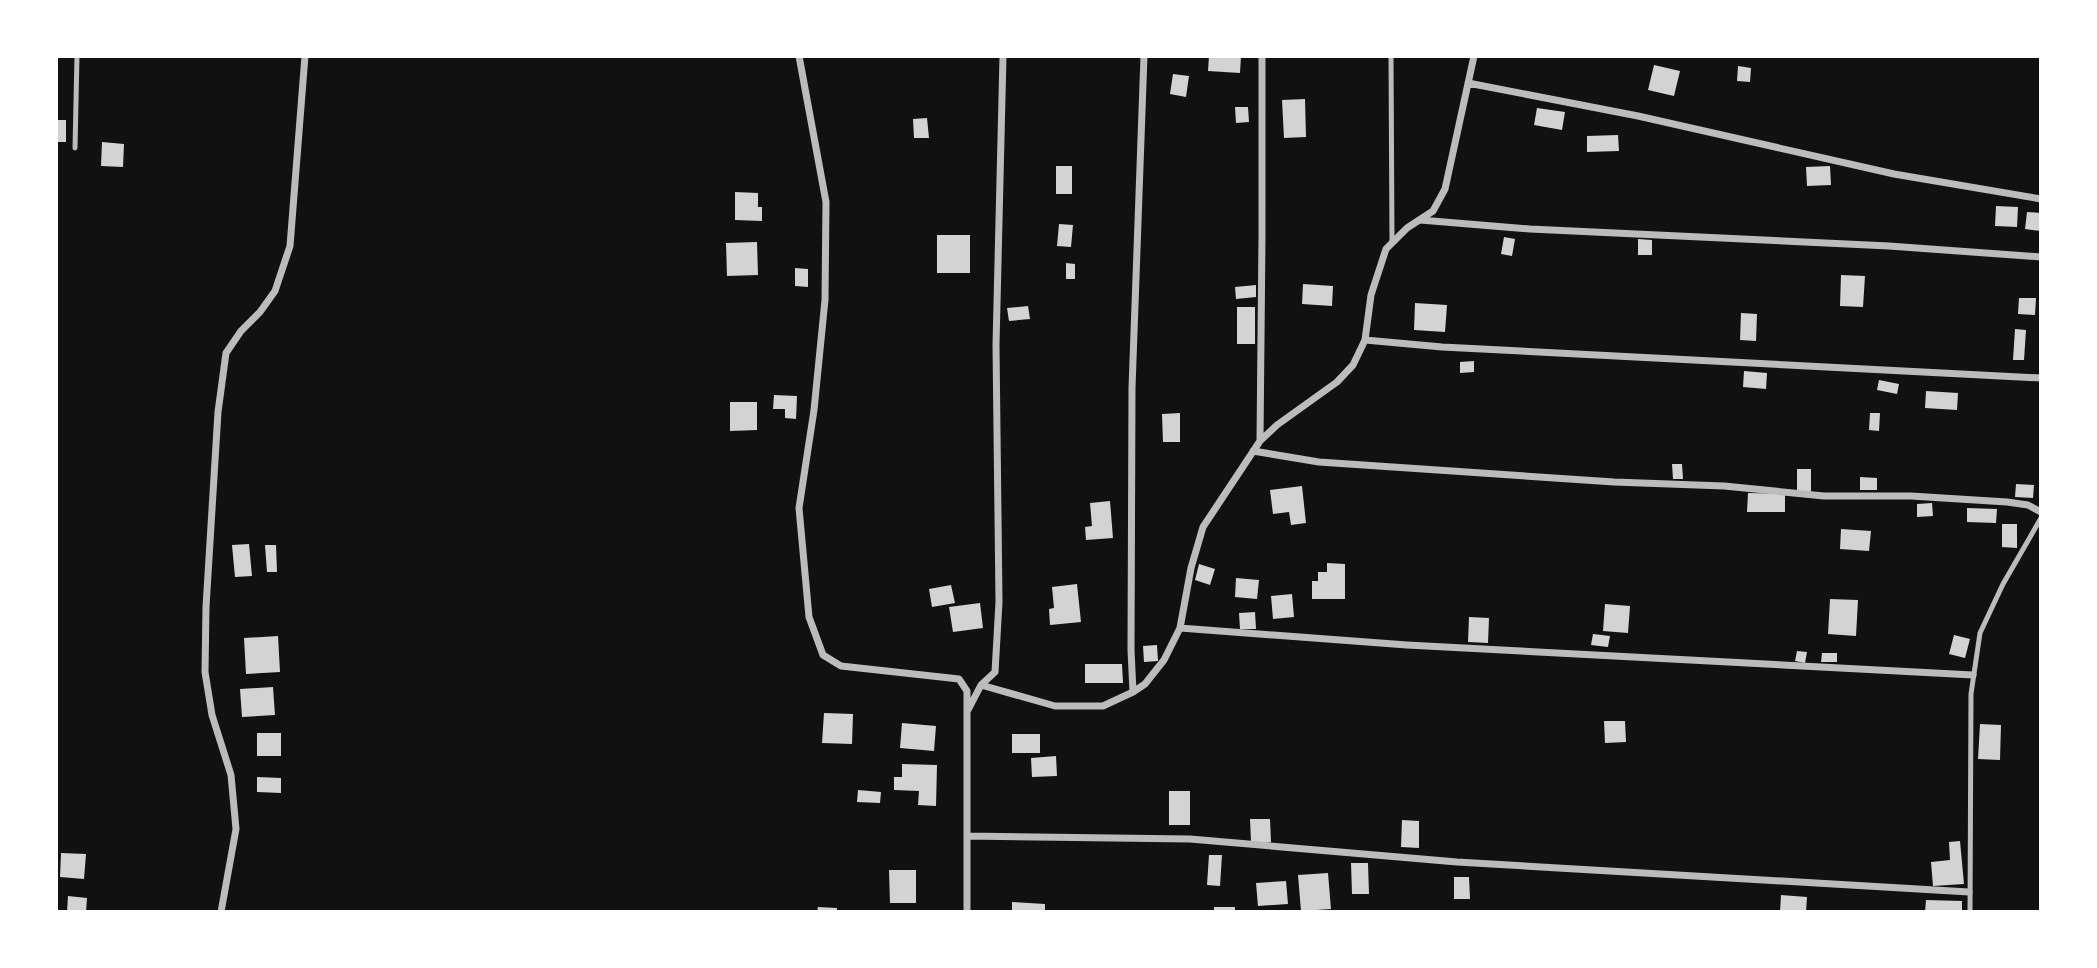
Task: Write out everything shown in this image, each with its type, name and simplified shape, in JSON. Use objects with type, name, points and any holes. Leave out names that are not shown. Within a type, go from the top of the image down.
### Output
[{"type":"street","points":[[221,912],[236,829],[231,775],[212,715],[205,672],[206,607],[218,412],[226,353],[275,291],[290,246],[305,56]]},
{"type":"street","points":[[799,56],[826,202],[825,300],[814,410],[799,508],[809,617],[823,655],[841,666],[959,679],[967,691],[967,912]]},
{"type":"street","points":[[968,710],[981,685],[995,672],[999,602],[996,345],[1003,56]]},
{"type":"street","points":[[1133,692],[1132,388],[1144,56]]},
{"type":"street","points":[[1260,441],[1262,56]]},
{"type":"street","points":[[981,685],[1055,706],[1103,706],[1145,684],[1164,660],[1180,628],[1191,568],[1203,527],[1260,441],[1277,425],[1337,382],[1353,365],[1365,340],[1371,295],[1386,249],[1433,211],[1445,189],[1474,56]]},
{"type":"street","points":[[1468,83],[1638,116],[1894,174],[2041,199]]},
{"type":"street","points":[[1419,220],[1530,229],[1889,246],[2041,257]]},
{"type":"street","points":[[1365,340],[1442,347],[2041,378]]},
{"type":"street","points":[[1253,451],[1319,462],[1614,482],[1724,486],[1824,496],[1911,496],[2007,502],[2028,505],[2041,512]]},
{"type":"street","points":[[1180,628],[1407,645],[1973,675]]},
{"type":"street","points":[[967,836],[1189,839],[1457,862],[1969,892]]},
{"type":"lane","points":[[75,148],[77,56]]},
{"type":"lane","points":[[1391,56],[1392,243]]},
{"type":"lane","points":[[1970,912],[1971,694],[1980,633],[2003,584],[2041,518]]},
{"type":"building","points":[[1209,56],[1241,56],[1240,73],[1208,71]]},
{"type":"building","points":[[1654,65],[1680,71],[1674,96],[1648,90]]},
{"type":"building","points":[[1738,66],[1751,68],[1750,82],[1737,81]]},
{"type":"building","points":[[1173,74],[1189,76],[1186,97],[1170,94]]},
{"type":"building","points":[[1305,99],[1306,137],[1284,138],[1282,100]]},
{"type":"building","points":[[1235,107],[1248,107],[1249,122],[1236,123]]},
{"type":"building","points":[[1537,108],[1565,112],[1562,130],[1534,125]]},
{"type":"building","points":[[927,118],[929,138],[914,138],[913,119]]},
{"type":"building","points":[[56,120],[66,120],[66,142],[56,142]]},
{"type":"building","points":[[1618,135],[1619,151],[1587,152],[1587,136]]},
{"type":"building","points":[[102,142],[124,144],[123,167],[101,166]]},
{"type":"building","points":[[1056,166],[1072,166],[1072,194],[1056,194]]},
{"type":"building","points":[[1830,166],[1831,185],[1807,186],[1806,167]]},
{"type":"building","points":[[735,192],[758,193],[762,221],[735,220]]},
{"type":"building","points":[[1996,206],[2018,207],[2017,227],[1995,226]]},
{"type":"building","points":[[2027,212],[2041,213],[2041,231],[2025,229]]},
{"type":"building","points":[[1059,224],[1073,225],[1071,247],[1057,246]]},
{"type":"building","points":[[937,235],[970,235],[970,273],[937,273]]},
{"type":"building","points":[[1504,237],[1515,239],[1512,256],[1501,254]]},
{"type":"building","points":[[1638,239],[1652,240],[1652,255],[1638,255]]},
{"type":"building","points":[[757,242],[758,275],[727,276],[726,243]]},
{"type":"building","points":[[1066,263],[1075,264],[1075,279],[1066,279]]},
{"type":"building","points":[[795,268],[808,269],[808,287],[795,286]]},
{"type":"building","points":[[1841,275],[1865,276],[1863,307],[1840,306]]},
{"type":"building","points":[[1303,284],[1333,286],[1332,306],[1302,304]]},
{"type":"building","points":[[1256,285],[1256,297],[1236,299],[1235,287]]},
{"type":"building","points":[[2019,298],[2036,298],[2035,315],[2018,314]]},
{"type":"building","points":[[1415,303],[1447,305],[1445,332],[1414,330]]},
{"type":"building","points":[[1028,306],[1030,319],[1009,321],[1007,308]]},
{"type":"building","points":[[1237,307],[1255,307],[1255,344],[1237,344]]},
{"type":"building","points":[[1741,313],[1757,314],[1756,341],[1740,340]]},
{"type":"building","points":[[2015,329],[2026,330],[2024,360],[2013,360]]},
{"type":"building","points":[[1474,361],[1474,372],[1460,373],[1460,362]]},
{"type":"building","points":[[1744,371],[1767,373],[1766,389],[1743,387]]},
{"type":"building","points":[[1879,380],[1899,384],[1897,394],[1877,390]]},
{"type":"building","points":[[1926,391],[1958,393],[1957,410],[1925,408]]},
{"type":"building","points":[[774,395],[797,396],[796,419],[785,418],[785,409],[773,409]]},
{"type":"building","points":[[730,402],[757,402],[757,430],[730,431]]},
{"type":"building","points":[[1180,413],[1180,442],[1163,442],[1162,414]]},
{"type":"building","points":[[1870,413],[1880,413],[1879,431],[1869,430]]},
{"type":"building","points":[[1672,464],[1682,464],[1683,479],[1673,479]]},
{"type":"building","points":[[1797,469],[1811,469],[1811,491],[1797,491]]},
{"type":"building","points":[[1860,477],[1877,478],[1877,490],[1860,490]]},
{"type":"building","points":[[2016,484],[2034,485],[2033,498],[2015,497]]},
{"type":"building","points":[[1302,486],[1306,523],[1291,525],[1289,512],[1273,514],[1270,490]]},
{"type":"building","points":[[1748,493],[1785,494],[1785,512],[1747,512]]},
{"type":"building","points":[[1110,501],[1113,538],[1086,540],[1085,527],[1092,526],[1090,503]]},
{"type":"building","points":[[1932,503],[1933,516],[1917,517],[1917,504]]},
{"type":"building","points":[[1967,508],[1997,509],[1996,523],[1967,522]]},
{"type":"building","points":[[2002,524],[2017,524],[2017,548],[2002,547]]},
{"type":"building","points":[[1841,529],[1871,531],[1869,551],[1840,549]]},
{"type":"building","points":[[249,544],[252,576],[235,577],[232,545]]},
{"type":"building","points":[[265,545],[276,545],[277,572],[267,572]]},
{"type":"building","points":[[1327,563],[1345,564],[1345,599],[1312,599],[1312,581],[1318,581],[1318,572],[1327,572]]},
{"type":"building","points":[[1199,564],[1215,569],[1210,585],[1195,580]]},
{"type":"building","points":[[1236,578],[1259,580],[1257,599],[1235,597]]},
{"type":"building","points":[[1077,584],[1081,622],[1050,625],[1049,609],[1054,608],[1052,587]]},
{"type":"building","points":[[951,585],[955,603],[932,607],[929,589]]},
{"type":"building","points":[[1292,594],[1294,617],[1273,619],[1271,596]]},
{"type":"building","points":[[1830,599],[1858,600],[1856,636],[1828,634]]},
{"type":"building","points":[[980,603],[983,628],[953,632],[949,607]]},
{"type":"building","points":[[1605,604],[1630,606],[1628,633],[1603,631]]},
{"type":"building","points":[[1255,612],[1256,629],[1240,629],[1239,613]]},
{"type":"building","points":[[1469,617],[1489,618],[1488,643],[1468,642]]},
{"type":"building","points":[[1593,634],[1610,636],[1608,647],[1591,645]]},
{"type":"building","points":[[1954,635],[1970,639],[1965,658],[1949,654]]},
{"type":"building","points":[[278,636],[280,672],[246,674],[244,638]]},
{"type":"building","points":[[1157,645],[1158,661],[1144,662],[1143,646]]},
{"type":"building","points":[[1797,651],[1807,652],[1805,663],[1795,661]]},
{"type":"building","points":[[1822,653],[1837,653],[1837,662],[1821,662]]},
{"type":"building","points":[[1085,664],[1122,664],[1123,683],[1085,683]]},
{"type":"building","points":[[273,687],[275,715],[242,717],[240,689]]},
{"type":"building","points":[[824,713],[853,714],[852,744],[822,743]]},
{"type":"building","points":[[1604,721],[1625,721],[1626,742],[1605,743]]},
{"type":"building","points":[[902,723],[936,726],[934,751],[900,748]]},
{"type":"building","points":[[1980,724],[2001,725],[2000,760],[1978,759]]},
{"type":"building","points":[[257,733],[281,733],[281,756],[257,756]]},
{"type":"building","points":[[1012,734],[1040,734],[1040,753],[1012,753]]},
{"type":"building","points":[[1056,756],[1057,776],[1032,777],[1031,758]]},
{"type":"building","points":[[902,764],[937,765],[936,806],[918,805],[919,791],[894,790],[894,777],[902,777]]},
{"type":"building","points":[[257,777],[281,778],[281,793],[257,792]]},
{"type":"building","points":[[858,790],[881,792],[880,803],[857,802]]},
{"type":"building","points":[[1169,791],[1190,791],[1190,825],[1169,825]]},
{"type":"building","points":[[1250,819],[1270,819],[1271,842],[1251,842]]},
{"type":"building","points":[[1402,820],[1419,821],[1419,848],[1401,847]]},
{"type":"building","points":[[1960,841],[1964,884],[1933,886],[1931,862],[1950,860],[1949,842]]},
{"type":"building","points":[[61,853],[86,854],[84,879],[60,877]]},
{"type":"building","points":[[1209,855],[1222,855],[1220,886],[1207,885]]},
{"type":"building","points":[[1351,863],[1368,863],[1369,894],[1352,894]]},
{"type":"building","points":[[889,870],[916,870],[916,903],[890,903]]},
{"type":"building","points":[[1328,873],[1331,909],[1301,911],[1298,875]]},
{"type":"building","points":[[1454,877],[1469,877],[1470,899],[1454,899]]},
{"type":"building","points":[[1286,881],[1288,904],[1258,906],[1256,883]]},
{"type":"building","points":[[1781,895],[1807,897],[1806,912],[1780,912]]},
{"type":"building","points":[[68,896],[87,898],[86,912],[67,912]]},
{"type":"building","points":[[1926,900],[1962,901],[1962,912],[1925,912]]},
{"type":"building","points":[[1012,902],[1045,904],[1045,912],[1012,912]]},
{"type":"building","points":[[818,907],[837,908],[837,912],[817,912]]},
{"type":"building","points":[[1214,907],[1235,907],[1235,912],[1214,912]]}]
